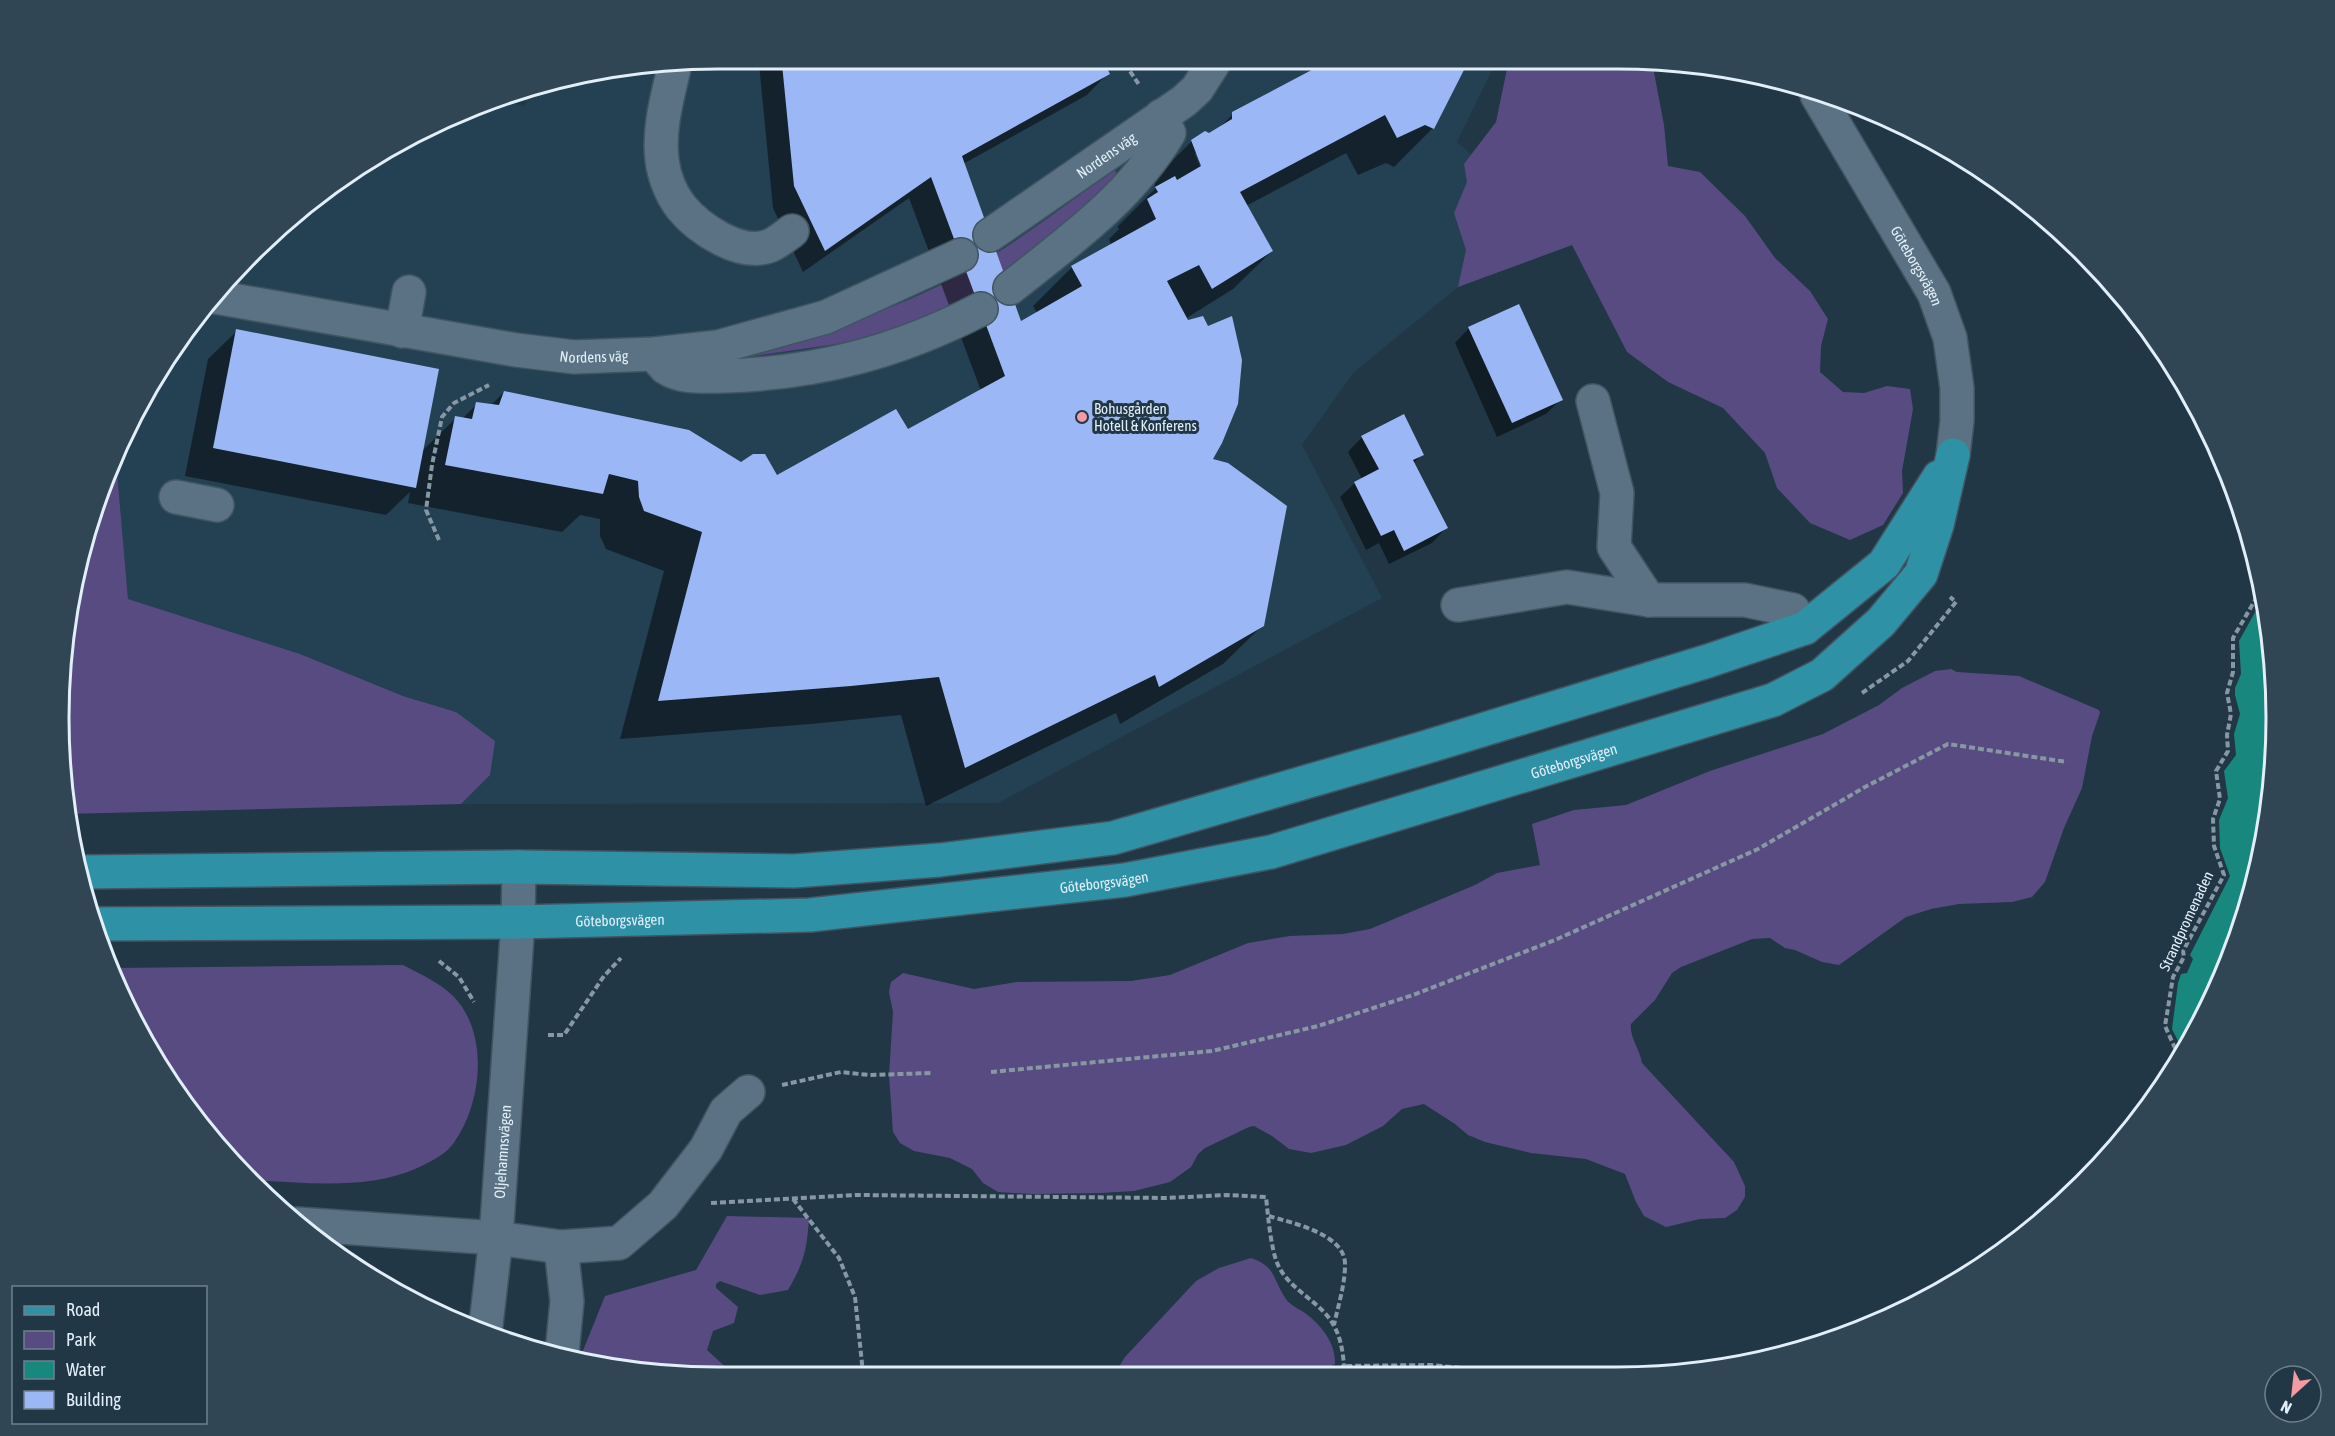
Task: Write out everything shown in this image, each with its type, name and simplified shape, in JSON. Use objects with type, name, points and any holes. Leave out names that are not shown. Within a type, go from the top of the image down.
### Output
[{"type":"main road","name":"Göteborgsvägen","points":[[88,872],[519,867],[794,871],[940,860],[1113,838],[1458,738],[1708,661],[1804,628],[1884,564],[1953,455]]},
{"type":"main road","name":"Göteborgsvägen","points":[[102,924],[518,922],[810,915],[1125,880],[1271,852],[1773,699],[1822,675],[1881,622],[1921,574],[1937,525],[1953,455]]},
{"type":"street","name":"Nordens väg","points":[[990,235],[1197,89],[1210,69]]},
{"type":"street","points":[[674,70],[662,127],[659,188],[709,232],[727,242],[747,248],[768,247],[792,231]]},
{"type":"street","name":"Göteborgsvägen","points":[[1821,101],[1934,293],[1950,338],[1957,388],[1957,421],[1953,455]]},
{"type":"street","points":[[1010,288],[1073,238],[1135,180],[1155,157],[1169,134],[1161,116]]},
{"type":"street","name":"Nordens väg","points":[[223,299],[402,332],[516,350],[574,357],[654,354],[718,347],[826,317],[962,255]]},
{"type":"street","points":[[402,332],[409,292]]},
{"type":"street","points":[[654,354],[667,369],[688,375],[770,375],[822,367],[878,353],[941,330],[981,309]]},
{"type":"street","points":[[1593,401],[1617,493],[1614,547],[1649,600]]},
{"type":"street","points":[[176,497],[217,505]]},
{"type":"street","points":[[1458,605],[1567,587],[1649,600],[1745,600],[1792,609],[1804,628]]},
{"type":"street","name":"Oljehamnsvägen","points":[[486,1324],[496,1238],[518,922],[519,867]]},
{"type":"street","points":[[313,1225],[496,1238],[561,1246],[619,1243],[663,1205],[706,1149],[726,1111],[748,1092]]},
{"type":"street","points":[[561,1246],[567,1301],[562,1348]]},
{"type":"path","points":[[439,540],[426,510],[442,417],[454,404],[505,377],[512,368],[516,350]]},
{"type":"path","name":"Strandpromenaden","points":[[2175,1048],[2165,1026],[2173,977],[2184,957],[2183,951],[2224,875],[2214,846],[2213,819],[2220,799],[2216,771],[2228,751],[2227,735],[2231,714],[2228,693],[2233,672],[2233,638],[2255,600]]},
{"type":"path","points":[[991,1072],[1212,1051],[1318,1026],[1413,995],[1555,940],[1758,849],[1864,787],[1948,744],[2067,762]]},
{"type":"path","points":[[748,1092],[841,1072],[869,1075],[933,1073]]},
{"type":"path","points":[[663,1205],[857,1195],[1266,1197],[1278,1265],[1291,1283],[1334,1325],[1342,1347],[1344,1366],[1452,1367]]},
{"type":"path","points":[[793,1200],[839,1258],[855,1297],[862,1367]]},
{"type":"path","points":[[1269,1216],[1313,1230],[1341,1249],[1345,1264],[1334,1325]]},
{"type":"shaded area","points":[[1493,69],[1457,142],[1572,245],[1458,287],[1354,372],[1302,445],[1382,598],[998,803],[461,804],[490,775],[456,712],[403,696],[300,654],[128,599],[117,472],[156,393],[178,357],[230,290],[290,230],[357,178],[393,156],[470,118],[509,103],[525,106],[527,98],[591,81],[676,70]]},
{"type":"green space","points":[[1507,69],[1654,70],[1664,125],[1668,166],[1700,172],[1745,216],[1775,258],[1810,291],[1828,319],[1821,346],[1820,372],[1843,392],[1864,393],[1887,386],[1910,389],[1913,409],[1902,471],[1903,493],[1883,525],[1850,540],[1810,523],[1777,488],[1765,453],[1723,408],[1668,382],[1627,352],[1572,245],[1458,287],[1466,250],[1454,213],[1467,182],[1464,164],[1496,122]]},
{"type":"green space","points":[[1115,170],[1117,174],[1103,190],[1011,273],[939,311],[878,335],[843,343],[705,363],[818,333],[927,292],[995,254]]},
{"type":"green space","points":[[117,472],[128,599],[300,654],[403,696],[456,712],[495,741],[490,775],[461,804],[77,814],[70,760],[69,718],[70,676],[75,633],[81,591],[91,550]]},
{"type":"green space","points":[[1951,669],[1957,672],[2019,676],[2099,710],[2082,788],[2064,828],[2045,882],[2032,897],[2012,902],[1959,904],[1931,909],[1906,917],[1839,965],[1822,962],[1785,948],[1770,938],[1752,939],[1681,967],[1672,973],[1655,1000],[1631,1024],[1631,1029],[1642,1063],[1734,1162],[1745,1186],[1745,1197],[1737,1210],[1725,1218],[1700,1219],[1666,1227],[1644,1216],[1625,1174],[1586,1159],[1531,1153],[1485,1142],[1468,1135],[1424,1104],[1402,1109],[1383,1126],[1346,1145],[1311,1153],[1289,1149],[1254,1126],[1249,1127],[1205,1148],[1198,1154],[1191,1167],[1170,1182],[1134,1191],[1101,1193],[998,1192],[983,1183],[972,1169],[950,1158],[914,1151],[900,1143],[893,1132],[889,1075],[893,1012],[889,992],[891,982],[903,973],[974,989],[1017,982],[1131,981],[1170,975],[1248,943],[1290,936],[1343,934],[1370,929],[1475,885],[1497,873],[1540,865],[1532,824],[1574,810],[1626,805],[1710,771],[1823,734],[1879,705],[1902,688],[1935,671]]},
{"type":"green space","points":[[403,965],[442,987],[453,996],[465,1011],[473,1029],[478,1069],[476,1090],[463,1128],[445,1152],[430,1162],[395,1176],[332,1184],[263,1181],[230,1146],[178,1079],[136,1005],[119,968]]},
{"type":"green space","points":[[727,1216],[809,1218],[804,1256],[788,1290],[760,1295],[720,1281],[716,1284],[716,1288],[738,1307],[734,1323],[713,1331],[707,1350],[726,1367],[676,1366],[582,1353],[605,1296],[696,1270]]},
{"type":"green space","points":[[1251,1258],[1265,1265],[1273,1274],[1288,1301],[1322,1329],[1333,1349],[1335,1364],[1330,1367],[1120,1367],[1125,1357],[1196,1281],[1219,1268]]},
{"type":"water","points":[[2257,609],[2265,676],[2266,718],[2265,760],[2254,845],[2232,927],[2217,966],[2179,1042],[2172,1029],[2178,983],[2181,974],[2187,973],[2193,959],[2190,955],[2230,876],[2220,848],[2219,820],[2228,798],[2224,771],[2236,755],[2234,734],[2240,714],[2235,695],[2235,688],[2241,674],[2239,641]]},
{"type":"building","name":"Bohusgården Hotell & Konferens","points":[[782,69],[1108,69],[1110,74],[962,156],[1021,321],[1082,286],[1071,266],[1156,219],[1147,199],[1158,192],[1155,187],[1175,176],[1177,180],[1201,166],[1191,140],[1205,131],[1209,133],[1232,119],[1232,112],[1314,69],[1464,69],[1434,129],[1425,125],[1397,138],[1385,115],[1240,192],[1273,251],[1212,289],[1199,265],[1167,281],[1188,320],[1203,316],[1208,326],[1232,316],[1242,360],[1238,404],[1213,459],[1228,463],[1287,506],[1264,626],[1159,687],[1155,675],[965,768],[939,677],[658,701],[702,532],[644,511],[639,497],[638,481],[609,474],[603,494],[445,465],[455,416],[472,419],[476,402],[499,405],[504,391],[689,430],[741,462],[753,454],[765,454],[777,475],[896,409],[908,429],[1005,376],[931,177],[825,251],[794,186]]},
{"type":"building","points":[[1519,304],[1563,400],[1512,423],[1468,327]]},
{"type":"building","points":[[236,329],[439,369],[416,488],[213,448]]},
{"type":"building","points":[[1404,414],[1424,455],[1413,460],[1448,528],[1404,551],[1394,530],[1381,536],[1354,482],[1379,469],[1361,436]]},
{"type":"place","name":"Bohusgården Hotell & Konferens","points":[[1082,417]]}]
